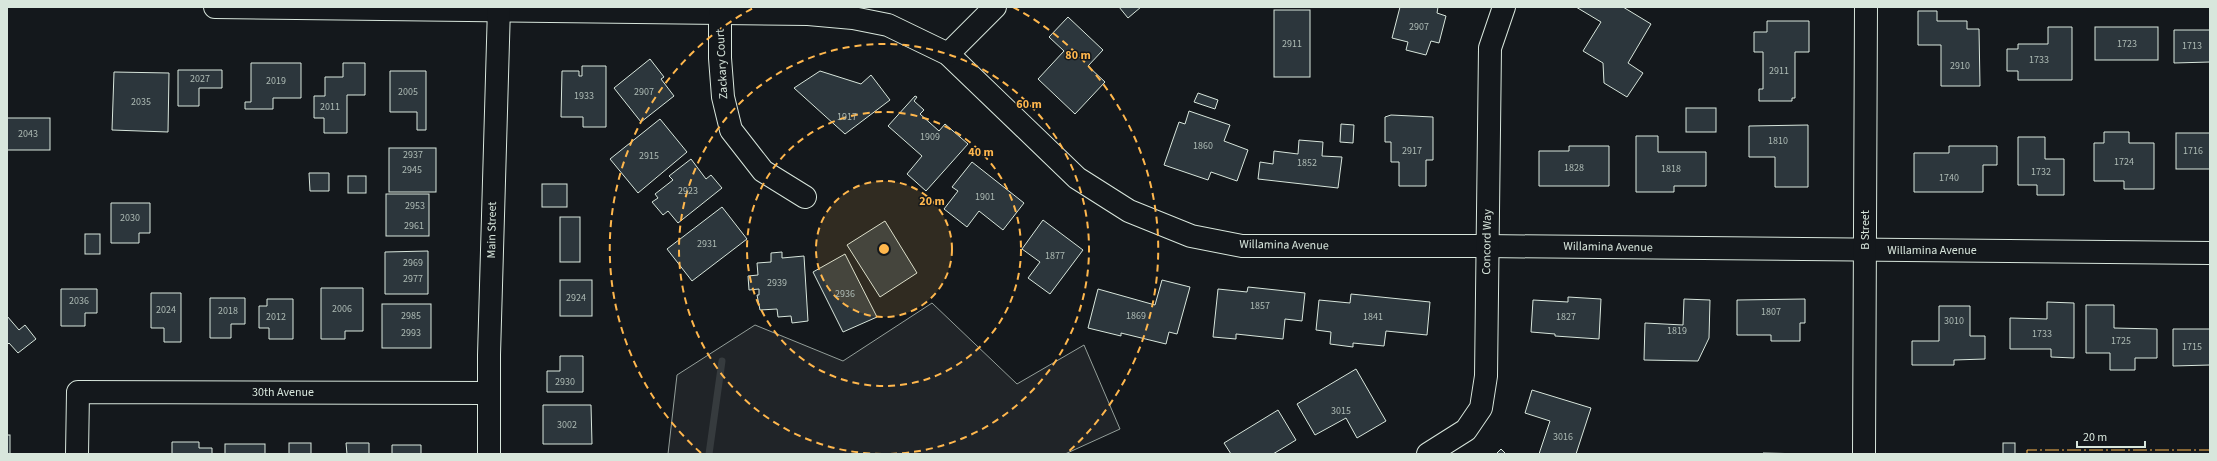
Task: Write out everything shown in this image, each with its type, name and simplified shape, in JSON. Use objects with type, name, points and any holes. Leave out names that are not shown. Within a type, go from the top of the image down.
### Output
[{"type":"street","name":"Willamina Avenue","points":[[215,7],[499,9],[720,15],[808,14],[853,18],[888,25],[948,54],[1077,178],[1129,211],[1191,236],[1242,246],[1486,246],[2210,253]]},
{"type":"street","points":[[948,54],[995,7]]},
{"type":"street","name":"Concord Way","points":[[1428,454],[1466,430],[1481,408],[1486,376],[1486,246],[1490,48],[1504,7]]},
{"type":"street","name":"B Street","points":[[1864,454],[1866,7]]},
{"type":"street","name":"Main Street","points":[[489,454],[489,393],[499,9]]},
{"type":"street","name":"Zackary Court","points":[[720,15],[720,58],[723,97],[731,130],[763,172],[805,197]]},
{"type":"street","name":"30th Avenue","points":[[77,454],[78,392],[489,393]]},
{"type":"shaded area","points":[[932,303],[1017,384],[1084,345],[1120,429],[1065,454],[668,454],[677,375],[755,325],[843,361]]},
{"type":"building","points":[[1119,7],[1141,7],[1128,18]]},
{"type":"building","points":[[1400,7],[1438,7],[1437,13],[1446,16],[1439,43],[1431,41],[1426,55],[1406,50],[1408,42],[1392,38]]},
{"type":"building","points":[[1576,7],[1623,7],[1651,24],[1628,63],[1643,73],[1627,97],[1604,83],[1603,63],[1583,51],[1601,22]]},
{"type":"building","points":[[1274,10],[1310,10],[1310,77],[1274,77]]},
{"type":"building","points":[[1918,11],[1937,11],[1937,21],[1967,21],[1967,29],[1979,29],[1980,86],[1941,86],[1941,45],[1918,45]]},
{"type":"building","points":[[1068,17],[1103,50],[1088,66],[1105,82],[1075,114],[1038,79],[1064,51],[1049,37]]},
{"type":"building","points":[[1767,21],[1809,21],[1809,52],[1795,52],[1795,98],[1792,98],[1792,101],[1759,101],[1759,89],[1763,89],[1763,52],[1754,52],[1754,32],[1767,32]]},
{"type":"building","points":[[2048,27],[2072,27],[2072,80],[2018,80],[2018,71],[2007,71],[2007,49],[2018,49],[2018,44],[2048,44]]},
{"type":"building","points":[[2095,27],[2158,27],[2158,60],[2095,60]]},
{"type":"building","points":[[2174,30],[2210,30],[2210,62],[2174,63]]},
{"type":"building","points":[[650,59],[664,77],[661,79],[674,96],[641,122],[614,88]]},
{"type":"building","points":[[251,63],[301,63],[301,98],[273,98],[273,109],[245,109],[245,102],[251,102]]},
{"type":"building","points":[[343,63],[365,63],[365,95],[347,95],[347,133],[324,133],[324,118],[314,118],[314,96],[325,96],[325,77],[343,77]]},
{"type":"building","points":[[582,66],[606,66],[606,127],[583,127],[583,117],[561,117],[562,71],[579,71],[579,76],[582,76]]},
{"type":"building","points":[[178,70],[222,70],[222,88],[199,88],[199,106],[178,106]]},
{"type":"building","points":[[390,71],[426,71],[426,130],[417,130],[417,112],[390,112]]},
{"type":"building","points":[[820,71],[861,84],[871,75],[890,100],[845,134],[794,88]]},
{"type":"building","points":[[114,72],[169,73],[168,132],[112,130]]},
{"type":"building","points":[[1198,93],[1218,100],[1215,109],[1194,102]]},
{"type":"building","points":[[915,96],[917,97],[914,101],[924,110],[920,114],[939,131],[945,124],[968,144],[926,191],[907,174],[922,156],[888,126]]},
{"type":"building","points":[[1686,108],[1716,108],[1716,132],[1686,132]]},
{"type":"building","points":[[1189,111],[1230,125],[1224,141],[1248,150],[1237,181],[1211,172],[1208,180],[1164,165],[1179,122],[1185,124]]},
{"type":"building","points":[[1391,115],[1433,117],[1433,160],[1426,160],[1426,186],[1399,186],[1399,162],[1391,162],[1391,142],[1385,142],[1385,117]]},
{"type":"building","points":[[7,118],[50,118],[50,150],[7,150]]},
{"type":"building","points":[[660,119],[687,152],[638,193],[610,159]]},
{"type":"building","points":[[1341,124],[1354,125],[1353,143],[1340,142]]},
{"type":"building","points":[[1808,125],[1808,187],[1775,187],[1775,157],[1749,157],[1749,126]]},
{"type":"building","points":[[2104,132],[2129,132],[2129,143],[2154,143],[2154,189],[2124,189],[2124,181],[2094,181],[2094,143],[2104,143]]},
{"type":"building","points":[[2176,133],[2210,133],[2210,169],[2176,169]]},
{"type":"building","points":[[1636,136],[1658,136],[1658,152],[1706,152],[1706,186],[1674,186],[1674,192],[1636,192]]},
{"type":"building","points":[[2018,137],[2045,137],[2045,159],[2064,159],[2064,195],[2037,195],[2037,185],[2018,185]]},
{"type":"building","points":[[1299,140],[1323,142],[1322,156],[1342,157],[1338,188],[1258,179],[1260,162],[1273,164],[1274,151],[1298,154]]},
{"type":"building","points":[[1569,146],[1609,146],[1609,186],[1539,186],[1539,151],[1569,151]]},
{"type":"building","points":[[1949,146],[1997,146],[1997,165],[1983,165],[1983,192],[1914,192],[1914,153],[1949,153]]},
{"type":"building","points":[[389,148],[436,148],[436,192],[389,192]]},
{"type":"building","points":[[691,159],[706,179],[711,175],[722,188],[678,223],[668,211],[663,215],[652,202],[658,198],[655,194],[673,180],[669,176]]},
{"type":"building","points":[[972,162],[1024,203],[1003,230],[979,211],[967,227],[944,209],[958,191],[952,187]]},
{"type":"building","points":[[309,173],[329,173],[329,191],[310,191]]},
{"type":"building","points":[[348,176],[366,176],[366,193],[348,193]]},
{"type":"building","points":[[542,184],[567,184],[567,207],[542,207]]},
{"type":"building","points":[[386,194],[429,194],[429,236],[386,236]]},
{"type":"building","points":[[111,203],[150,203],[150,233],[139,233],[139,243],[111,243]]},
{"type":"building","points":[[722,207],[747,239],[692,281],[667,249]]},
{"type":"building","points":[[560,217],[580,217],[580,262],[560,262]]},
{"type":"building","points":[[1043,220],[1083,250],[1050,294],[1028,278],[1040,262],[1022,249]]},
{"type":"building","points":[[885,221],[917,273],[880,297],[847,245]]},
{"type":"building","points":[[85,234],[100,234],[100,254],[85,254]]},
{"type":"building","points":[[428,251],[428,294],[385,294],[385,252]]},
{"type":"building","points":[[782,252],[782,258],[804,256],[808,321],[792,323],[791,316],[778,317],[777,309],[760,310],[757,295],[759,295],[759,289],[749,290],[748,276],[758,275],[757,263],[771,262],[771,253]]},
{"type":"building","points":[[845,254],[877,317],[843,332],[813,272]]},
{"type":"building","points":[[560,280],[592,280],[592,316],[560,316]]},
{"type":"building","points":[[1162,280],[1190,287],[1177,334],[1169,332],[1166,344],[1121,333],[1121,336],[1088,328],[1098,289],[1155,305]]},
{"type":"building","points":[[1248,287],[1305,293],[1302,321],[1285,319],[1283,339],[1236,334],[1236,339],[1213,337],[1218,289],[1247,292]]},
{"type":"building","points":[[321,288],[363,288],[363,331],[345,331],[345,339],[321,339]]},
{"type":"building","points":[[61,289],[97,289],[97,313],[85,313],[85,326],[61,326]]},
{"type":"building","points":[[151,293],[181,293],[181,342],[164,342],[164,328],[151,328]]},
{"type":"building","points":[[1351,294],[1430,302],[1427,335],[1386,331],[1384,346],[1353,343],[1353,347],[1330,344],[1331,332],[1316,330],[1319,300],[1350,303]]},
{"type":"building","points":[[1568,297],[1601,299],[1599,339],[1555,336],[1555,334],[1531,332],[1533,300],[1568,302]]},
{"type":"building","points":[[210,298],[245,298],[245,324],[231,324],[231,338],[210,338]]},
{"type":"building","points":[[267,299],[293,299],[293,339],[269,339],[269,328],[259,328],[259,306],[267,306]]},
{"type":"building","points":[[1684,299],[1710,300],[1709,338],[1698,361],[1644,360],[1645,323],[1683,325]]},
{"type":"building","points":[[1805,299],[1805,323],[1800,323],[1800,341],[1771,341],[1771,335],[1737,335],[1737,300]]},
{"type":"building","points":[[2047,302],[2074,303],[2074,358],[2051,357],[2051,349],[2010,349],[2010,318],[2047,319]]},
{"type":"building","points":[[382,304],[431,304],[431,348],[382,348]]},
{"type":"building","points":[[2086,305],[2114,305],[2114,328],[2157,329],[2157,358],[2135,358],[2135,370],[2110,370],[2110,353],[2086,353]]},
{"type":"building","points":[[1939,306],[1970,306],[1970,336],[1985,336],[1985,359],[1954,360],[1954,365],[1912,365],[1912,341],[1939,341]]},
{"type":"building","points":[[7,316],[19,330],[25,325],[36,339],[18,353],[9,343],[7,345]]},
{"type":"building","points":[[2173,329],[2210,329],[2210,365],[2173,366]]},
{"type":"building","points":[[560,356],[583,356],[583,392],[547,392],[547,371],[560,371]]},
{"type":"building","points":[[1356,369],[1386,421],[1357,438],[1346,418],[1315,435],[1297,404]]},
{"type":"building","points":[[1532,390],[1591,408],[1576,454],[1539,454],[1550,421],[1525,413]]},
{"type":"building","points":[[543,405],[591,405],[592,444],[543,444]]},
{"type":"building","points":[[1278,410],[1296,440],[1273,454],[1231,454],[1224,443]]},
{"type":"building","points":[[7,435],[10,435],[10,454],[7,454]]},
{"type":"building","points":[[172,442],[199,442],[199,448],[212,448],[212,454],[172,454]]},
{"type":"building","points":[[289,443],[311,443],[311,454],[289,454]]},
{"type":"building","points":[[346,443],[369,443],[369,454],[347,454]]},
{"type":"building","points":[[2003,443],[2015,443],[2015,454],[2003,454]]},
{"type":"building","points":[[225,444],[265,444],[265,454],[225,454]]},
{"type":"building","points":[[392,445],[421,445],[421,454],[392,454]]},
{"type":"building","points":[[1501,449],[1506,454],[1496,454]]},
{"type":"building","points":[[1763,453],[1806,454],[1763,454]]},
{"type":"waterway","points":[[709,454],[722,361]]},
{"type":"power","points":[[2027,454],[2027,450],[2210,450]]}]
